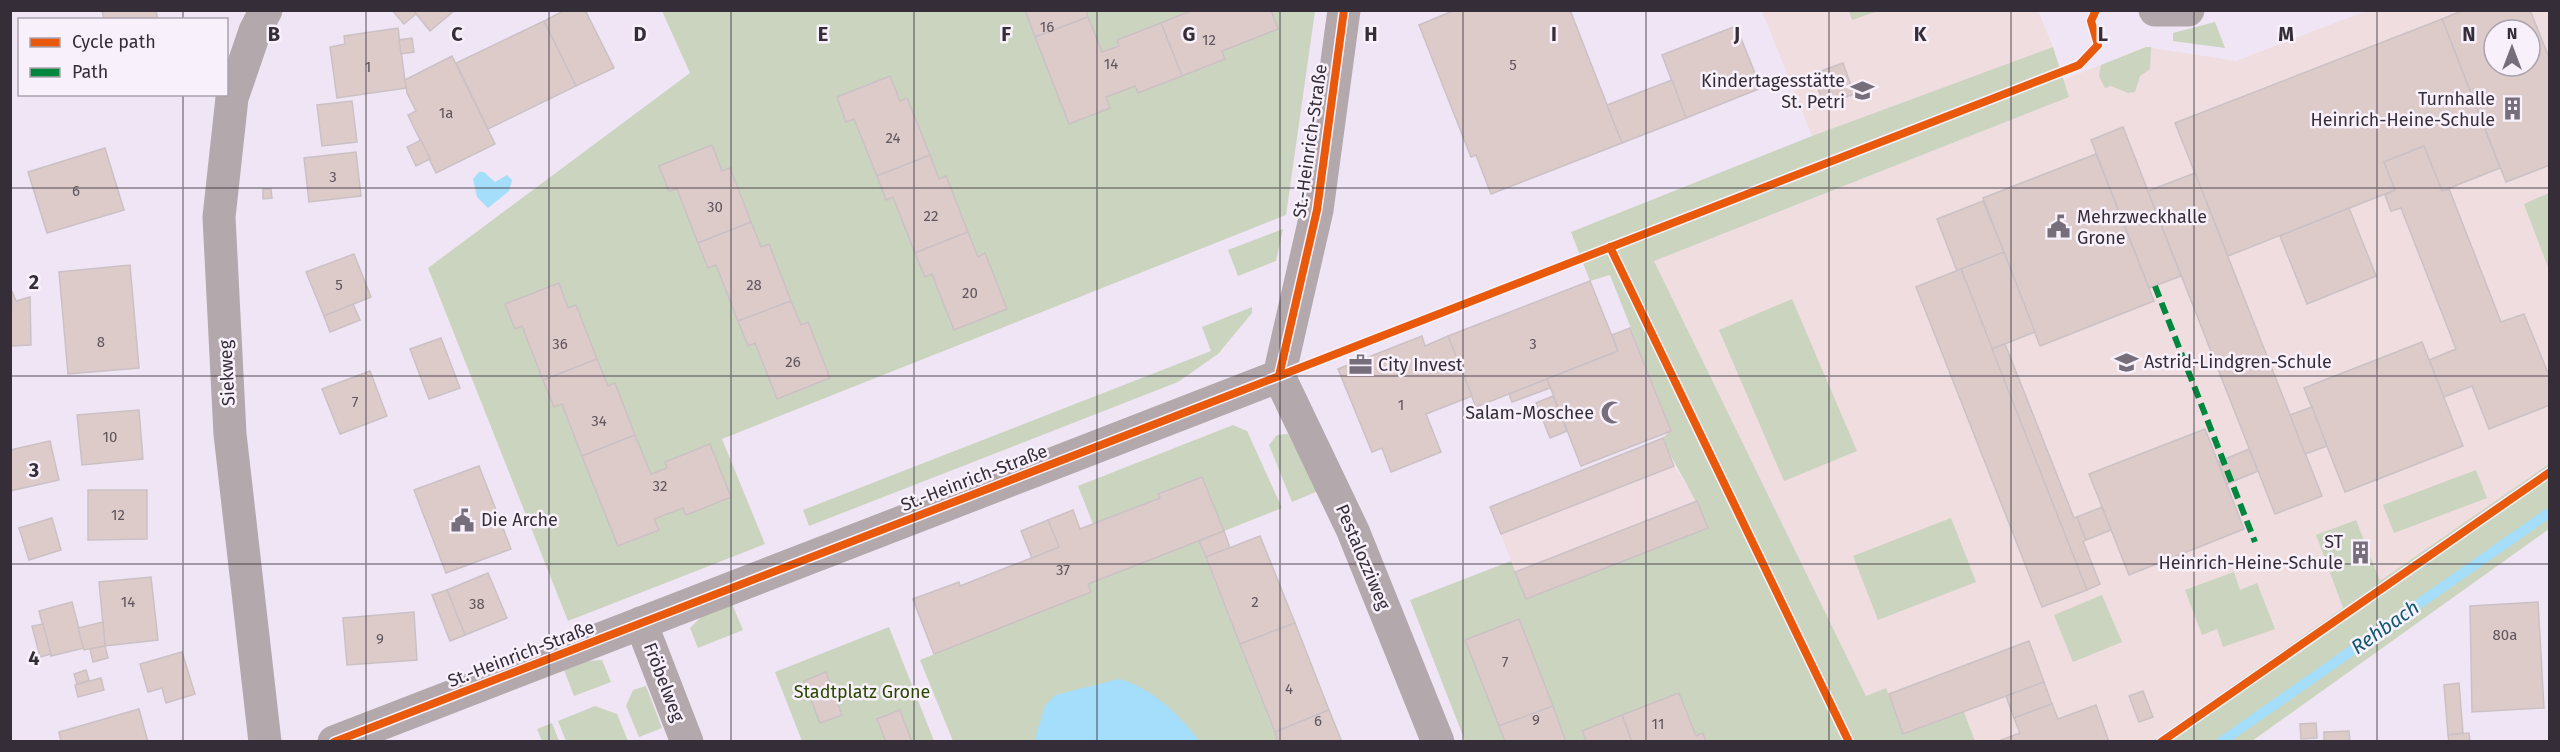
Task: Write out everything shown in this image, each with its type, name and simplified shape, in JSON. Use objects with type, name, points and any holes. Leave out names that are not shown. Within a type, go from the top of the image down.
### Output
[{"type":"street","name":"Siekweg","points":[[265,741],[230,434],[219,216],[232,98],[255,31],[266,10]]},
{"type":"street","name":"St.-Heinrich-Straße","points":[[334,741],[1279,376],[1317,210],[1344,10]]},
{"type":"street","points":[[2155,10],[2188,10]]},
{"type":"street","name":"Pestalozziweg","points":[[1279,376],[1353,531],[1438,741]]},
{"type":"street","name":"Fröbelweg","points":[[641,623],[687,741]]},
{"type":"shaded area","name":"Kindertagesstätte St. Petri","points":[[1762,11],[2038,11],[2053,47],[1812,136]]},
{"type":"shaded area","name":"Astrid-Lindgren-Schule","points":[[2366,11],[2549,11],[2549,464],[2379,582],[2316,535],[2343,608],[2151,741],[1975,741],[1964,712],[1903,734],[1886,688],[1866,696],[1654,261],[2069,97],[2063,80],[2146,47],[2236,61]]},
{"type":"shaded area","points":[[1663,438],[1674,466],[1697,501],[1708,528],[1526,599],[1490,507]]},
{"type":"green space","points":[[662,11],[1315,11],[1286,215],[722,439],[765,544],[568,621],[428,268],[690,73]]},
{"type":"green space","points":[[1849,11],[1878,11],[1852,20]]},
{"type":"green space","points":[[2215,22],[2225,48],[2173,41],[2173,33]]},
{"type":"green space","points":[[2053,47],[2069,97],[1654,261],[1866,696],[1886,688],[1904,734],[1964,712],[1975,741],[1465,741],[1410,600],[1511,561],[1527,599],[1708,528],[1663,438],[1671,430],[1610,275],[1590,281],[1571,232],[1812,136]]},
{"type":"green space","points":[[2151,47],[2150,69],[2140,76],[2135,92],[2128,93],[2111,86],[2105,88],[2099,76],[2101,65]]},
{"type":"green space","points":[[2549,193],[2549,270],[2524,204]]},
{"type":"green space","points":[[1283,229],[1276,261],[1238,276],[1228,250]]},
{"type":"green space","points":[[1792,299],[1857,451],[1784,481],[1719,330]]},
{"type":"green space","points":[[1252,307],[1252,313],[1218,354],[1178,382],[809,526],[803,510],[1211,351],[1202,327]]},
{"type":"green space","points":[[1233,425],[1247,431],[1282,508],[1224,531],[1202,477],[1159,493],[1160,498],[1093,524],[1078,486]]},
{"type":"green space","points":[[1288,434],[1318,491],[1292,502],[1269,445],[1277,435]]},
{"type":"green space","points":[[2549,464],[2549,529],[2252,741],[2151,742],[2343,608],[2316,535],[2356,520],[2380,581]]},
{"type":"green space","points":[[2476,470],[2487,498],[2394,533],[2383,505]]},
{"type":"green space","points":[[1951,518],[1976,582],[1878,620],[1853,556]]},
{"type":"green space","points":[[1199,541],[1278,741],[953,741],[920,660],[1090,592],[1088,584]]},
{"type":"green space","points":[[2234,572],[2240,590],[2257,583],[2275,629],[2223,647],[2217,629],[2202,635],[2185,590]]},
{"type":"green space","points":[[2102,595],[2122,642],[2073,662],[2054,615]]},
{"type":"green space","points":[[732,604],[743,630],[698,648],[690,628],[702,616]]},
{"type":"green space","name":"Stadtplatz Grone","points":[[889,627],[934,741],[802,741],[775,672]]},
{"type":"green space","points":[[602,660],[611,682],[574,696],[564,670],[586,661]]},
{"type":"green space","points":[[646,686],[662,728],[639,737],[626,706],[633,690]]},
{"type":"green space","points":[[595,706],[617,714],[628,741],[566,741],[558,721]]},
{"type":"green space","points":[[552,723],[559,741],[542,741],[537,729]]},
{"type":"water","points":[[479,172],[484,172],[495,182],[507,175],[512,180],[509,191],[488,208],[477,197],[473,179]]},
{"type":"water","points":[[1119,679],[1142,688],[1164,703],[1199,741],[1034,741],[1045,706],[1055,695]]},
{"type":"building","points":[[102,10],[156,10],[158,18],[104,18]]},
{"type":"building","points":[[392,10],[413,10],[416,14],[404,24]]},
{"type":"building","points":[[413,10],[455,10],[430,31]]},
{"type":"building","points":[[565,10],[585,10],[614,68],[576,86],[544,21]]},
{"type":"building","points":[[1025,10],[1086,10],[1088,17],[1035,37]]},
{"type":"building","points":[[1193,10],[1271,10],[1278,29],[1222,51],[1225,59],[1182,76],[1161,23]]},
{"type":"building","points":[[1455,10],[1570,10],[1622,143],[1491,194],[1476,155],[1471,157],[1419,25]]},
{"type":"building","name":"Turnhalle Heinrich-Heine-Schule","points":[[2464,10],[2530,10],[2533,18],[2482,18],[2482,78],[2542,78],[2542,40],[2550,60],[2550,165],[2506,182],[2442,19]]},
{"type":"building","points":[[1088,17],[1102,52],[1119,46],[1117,40],[1161,23],[1182,76],[1138,93],[1135,86],[1106,97],[1110,108],[1069,124],[1035,37]]},
{"type":"building","points":[[2442,19],[2500,168],[2442,191],[2424,146],[2384,162],[2395,190],[2228,256],[2175,123]]},
{"type":"building","points":[[544,21],[576,86],[488,129],[456,63]]},
{"type":"building","points":[[1736,26],[1761,88],[1686,118],[1662,55]]},
{"type":"building","points":[[398,28],[406,88],[337,98],[330,47],[345,44],[344,36]]},
{"type":"building","points":[[412,38],[414,52],[401,54],[399,40]]},
{"type":"building","points":[[452,56],[495,144],[436,173],[408,115],[416,111],[407,93],[405,80]]},
{"type":"building","points":[[1843,63],[1854,94],[1824,105],[1813,74]]},
{"type":"building","points":[[890,76],[900,101],[907,98],[930,155],[877,176],[854,119],[846,122],[837,97]]},
{"type":"building","points":[[1672,80],[1686,118],[1622,143],[1607,105]]},
{"type":"building","points":[[352,101],[357,142],[322,146],[317,105]]},
{"type":"building","points":[[2123,127],[2181,276],[2149,288],[2091,140]]},
{"type":"building","points":[[421,140],[430,159],[416,166],[407,147]]},
{"type":"building","points":[[712,145],[722,171],[730,168],[751,222],[698,243],[677,189],[669,191],[659,166]]},
{"type":"building","points":[[2424,146],[2442,191],[2449,189],[2501,322],[2524,314],[2550,378],[2550,405],[2489,429],[2472,386],[2444,397],[2429,360],[2456,349],[2401,208],[2391,211],[2385,195],[2395,190],[2384,162]]},
{"type":"building","points":[[105,148],[124,210],[47,233],[28,172]]},
{"type":"building","points":[[356,152],[361,196],[309,202],[304,158]]},
{"type":"building","name":"Mehrzweckhalle Grone","points":[[2096,154],[2154,301],[2040,346],[1983,198]]},
{"type":"building","points":[[930,155],[939,179],[946,176],[968,232],[915,253],[893,197],[886,200],[877,176]]},
{"type":"building","points":[[2195,173],[2322,496],[2275,514],[2148,191]]},
{"type":"building","points":[[263,189],[271,189],[272,198],[263,199]]},
{"type":"building","points":[[1983,201],[2004,252],[1957,271],[1937,219]]},
{"type":"building","points":[[2349,208],[2376,276],[2307,304],[2280,236]]},
{"type":"building","points":[[751,222],[761,247],[769,244],[791,301],[738,321],[716,265],[708,268],[698,243]]},
{"type":"building","points":[[968,232],[978,257],[985,253],[1007,309],[954,330],[932,274],[925,277],[915,253]]},
{"type":"building","points":[[2004,252],[2035,332],[1992,349],[1961,269]]},
{"type":"building","points":[[354,254],[371,297],[324,316],[306,272]]},
{"type":"building","points":[[130,265],[139,368],[68,374],[59,272]]},
{"type":"building","points":[[1961,269],[2087,590],[2042,607],[1916,287]]},
{"type":"building","points":[[1590,281],[1618,351],[1476,407],[1448,336]]},
{"type":"building","points":[[559,283],[568,308],[576,305],[597,359],[543,380],[522,326],[515,329],[505,304]]},
{"type":"building","points":[[12,291],[16,301],[30,297],[31,345],[10,346]]},
{"type":"building","points":[[791,301],[801,325],[808,322],[830,378],[777,399],[755,343],[748,346],[738,321]]},
{"type":"building","points":[[353,304],[360,320],[330,332],[324,316]]},
{"type":"building","name":"Salam-Moschee","points":[[1630,328],[1671,431],[1581,466],[1547,379],[1618,351],[1612,335]]},
{"type":"building","points":[[1422,336],[1425,346],[1448,336],[1472,396],[1426,414],[1441,452],[1391,472],[1382,448],[1372,452],[1338,369]]},
{"type":"building","points":[[441,338],[460,388],[429,399],[410,349]]},
{"type":"building","points":[[2422,342],[2463,446],[2345,492],[2304,388]]},
{"type":"building","points":[[2005,344],[2074,518],[2077,517],[2086,540],[2083,541],[2100,584],[2087,590],[1992,349]]},
{"type":"building","points":[[597,359],[608,386],[615,383],[635,435],[582,456],[562,404],[554,407],[543,380]]},
{"type":"building","points":[[370,371],[387,416],[340,434],[322,389]]},
{"type":"building","points":[[1547,379],[1550,388],[1512,402],[1509,394]]},
{"type":"building","points":[[1553,396],[1567,431],[1550,438],[1536,403]]},
{"type":"building","points":[[2312,407],[2327,446],[2305,454],[2290,415]]},
{"type":"building","points":[[139,410],[143,459],[82,465],[77,415]]},
{"type":"building","points":[[2205,429],[2244,529],[2129,575],[2089,474]]},
{"type":"building","points":[[635,435],[651,474],[667,468],[665,462],[710,444],[731,497],[686,515],[683,508],[654,519],[659,530],[618,546],[582,456]]},
{"type":"building","points":[[1663,438],[1674,466],[1501,534],[1490,507]]},
{"type":"building","points":[[50,441],[59,480],[10,491],[10,450]]},
{"type":"building","points":[[2249,449],[2258,471],[2227,484],[2218,462]]},
{"type":"building","name":"Die Arche","points":[[479,466],[511,549],[446,573],[414,490]]},
{"type":"building","points":[[1202,477],[1224,531],[1088,584],[1091,592],[934,654],[913,599],[959,582],[960,586],[1059,547],[1048,520],[1073,510],[1080,529],[1160,498],[1158,494]]},
{"type":"building","points":[[88,490],[147,490],[147,539],[88,540]]},
{"type":"building","points":[[1697,501],[1708,528],[1526,599],[1515,572]]},
{"type":"building","points":[[2102,507],[2111,530],[2086,540],[2077,517]]},
{"type":"building","points":[[52,518],[61,550],[29,560],[19,528]]},
{"type":"building","points":[[1048,520],[1059,547],[1032,558],[1021,531]]},
{"type":"building","points":[[1224,531],[1230,548],[1206,557],[1199,541]]},
{"type":"building","points":[[1260,536],[1295,623],[1240,644],[1206,557]]},
{"type":"building","name":"ST Heinrich-Heine-Schule","points":[[2363,543],[2369,558],[2359,562],[2353,547]]},
{"type":"building","points":[[488,573],[507,618],[465,635],[447,590]]},
{"type":"building","points":[[151,577],[158,640],[105,646],[99,582]]},
{"type":"building","points":[[447,590],[465,635],[450,641],[432,595]]},
{"type":"building","points":[[72,602],[84,648],[51,656],[39,611]]},
{"type":"building","points":[[2538,602],[2544,708],[2472,712],[2470,606]]},
{"type":"building","points":[[414,612],[417,660],[347,665],[343,618]]},
{"type":"building","points":[[1519,619],[1553,706],[1499,726],[1465,640]]},
{"type":"building","points":[[103,622],[105,646],[84,650],[78,628]]},
{"type":"building","points":[[1295,623],[1329,710],[1275,732],[1240,644]]},
{"type":"building","points":[[43,624],[51,654],[40,657],[32,626]]},
{"type":"building","points":[[2029,641],[2044,682],[1903,734],[1889,694]]},
{"type":"building","points":[[105,646],[108,658],[93,662],[90,649]]},
{"type":"building","points":[[182,652],[195,694],[166,703],[162,688],[148,692],[140,664]]},
{"type":"building","points":[[86,670],[89,680],[77,684],[74,674]]},
{"type":"building","points":[[826,672],[842,715],[820,723],[804,681]]},
{"type":"building","points":[[101,678],[104,690],[78,697],[75,685]]},
{"type":"building","points":[[2044,682],[2052,704],[2014,718],[2006,696]]},
{"type":"building","points":[[2459,683],[2463,733],[2448,735],[2444,685]]},
{"type":"building","points":[[2143,691],[2153,717],[2139,722],[2129,696]]},
{"type":"building","points":[[1679,693],[1696,736],[1703,733],[1706,742],[1632,742],[1622,715]]},
{"type":"building","points":[[2052,704],[2058,719],[2096,705],[2109,742],[1996,742],[2020,733],[2014,718]]},
{"type":"building","points":[[1553,706],[1566,742],[1505,742],[1499,726]]},
{"type":"building","points":[[139,709],[148,742],[61,742],[59,732]]},
{"type":"building","points":[[900,710],[912,742],[886,742],[877,719]]},
{"type":"building","points":[[1329,710],[1342,742],[1278,742],[1275,732]]},
{"type":"building","points":[[1622,715],[1632,742],[1580,742],[1586,739],[1582,731]]},
{"type":"building","points":[[2316,723],[2317,738],[2301,739],[2300,724]]},
{"type":"building","points":[[2349,731],[2350,742],[2324,742],[2324,732]]},
{"type":"building","points":[[2469,733],[2470,742],[2449,742],[2448,735]]},
{"type":"waterway","name":"Rehbach","points":[[2221,742],[2550,512]]},
{"type":"marked path","points":[[2155,286],[2255,542]]},
{"type":"cycle path","points":[[334,742],[1279,376],[1317,210],[1344,10]]},
{"type":"cycle path","points":[[1279,376],[2079,65],[2098,45],[2091,21],[2096,10]]},
{"type":"cycle path","points":[[1610,247],[1849,742]]},
{"type":"cycle path","points":[[2161,742],[2550,472]]},
{"type":"place","name":"Kindertagesstätte St. Petri","points":[[1863,91]]},
{"type":"place","name":"Turnhalle Heinrich-Heine-Schule","points":[[2513,109]]},
{"type":"place","name":"Mehrzweckhalle Grone","points":[[2059,227]]},
{"type":"place","name":"Astrid-Lindgren-Schule","points":[[2126,362]]},
{"type":"place","name":"City Invest","points":[[1360,365]]},
{"type":"place","name":"Salam-Moschee","points":[[1612,413]]},
{"type":"place","name":"Die Arche","points":[[463,520]]},
{"type":"place","name":"ST Heinrich-Heine-Schule","points":[[2361,552]]}]
